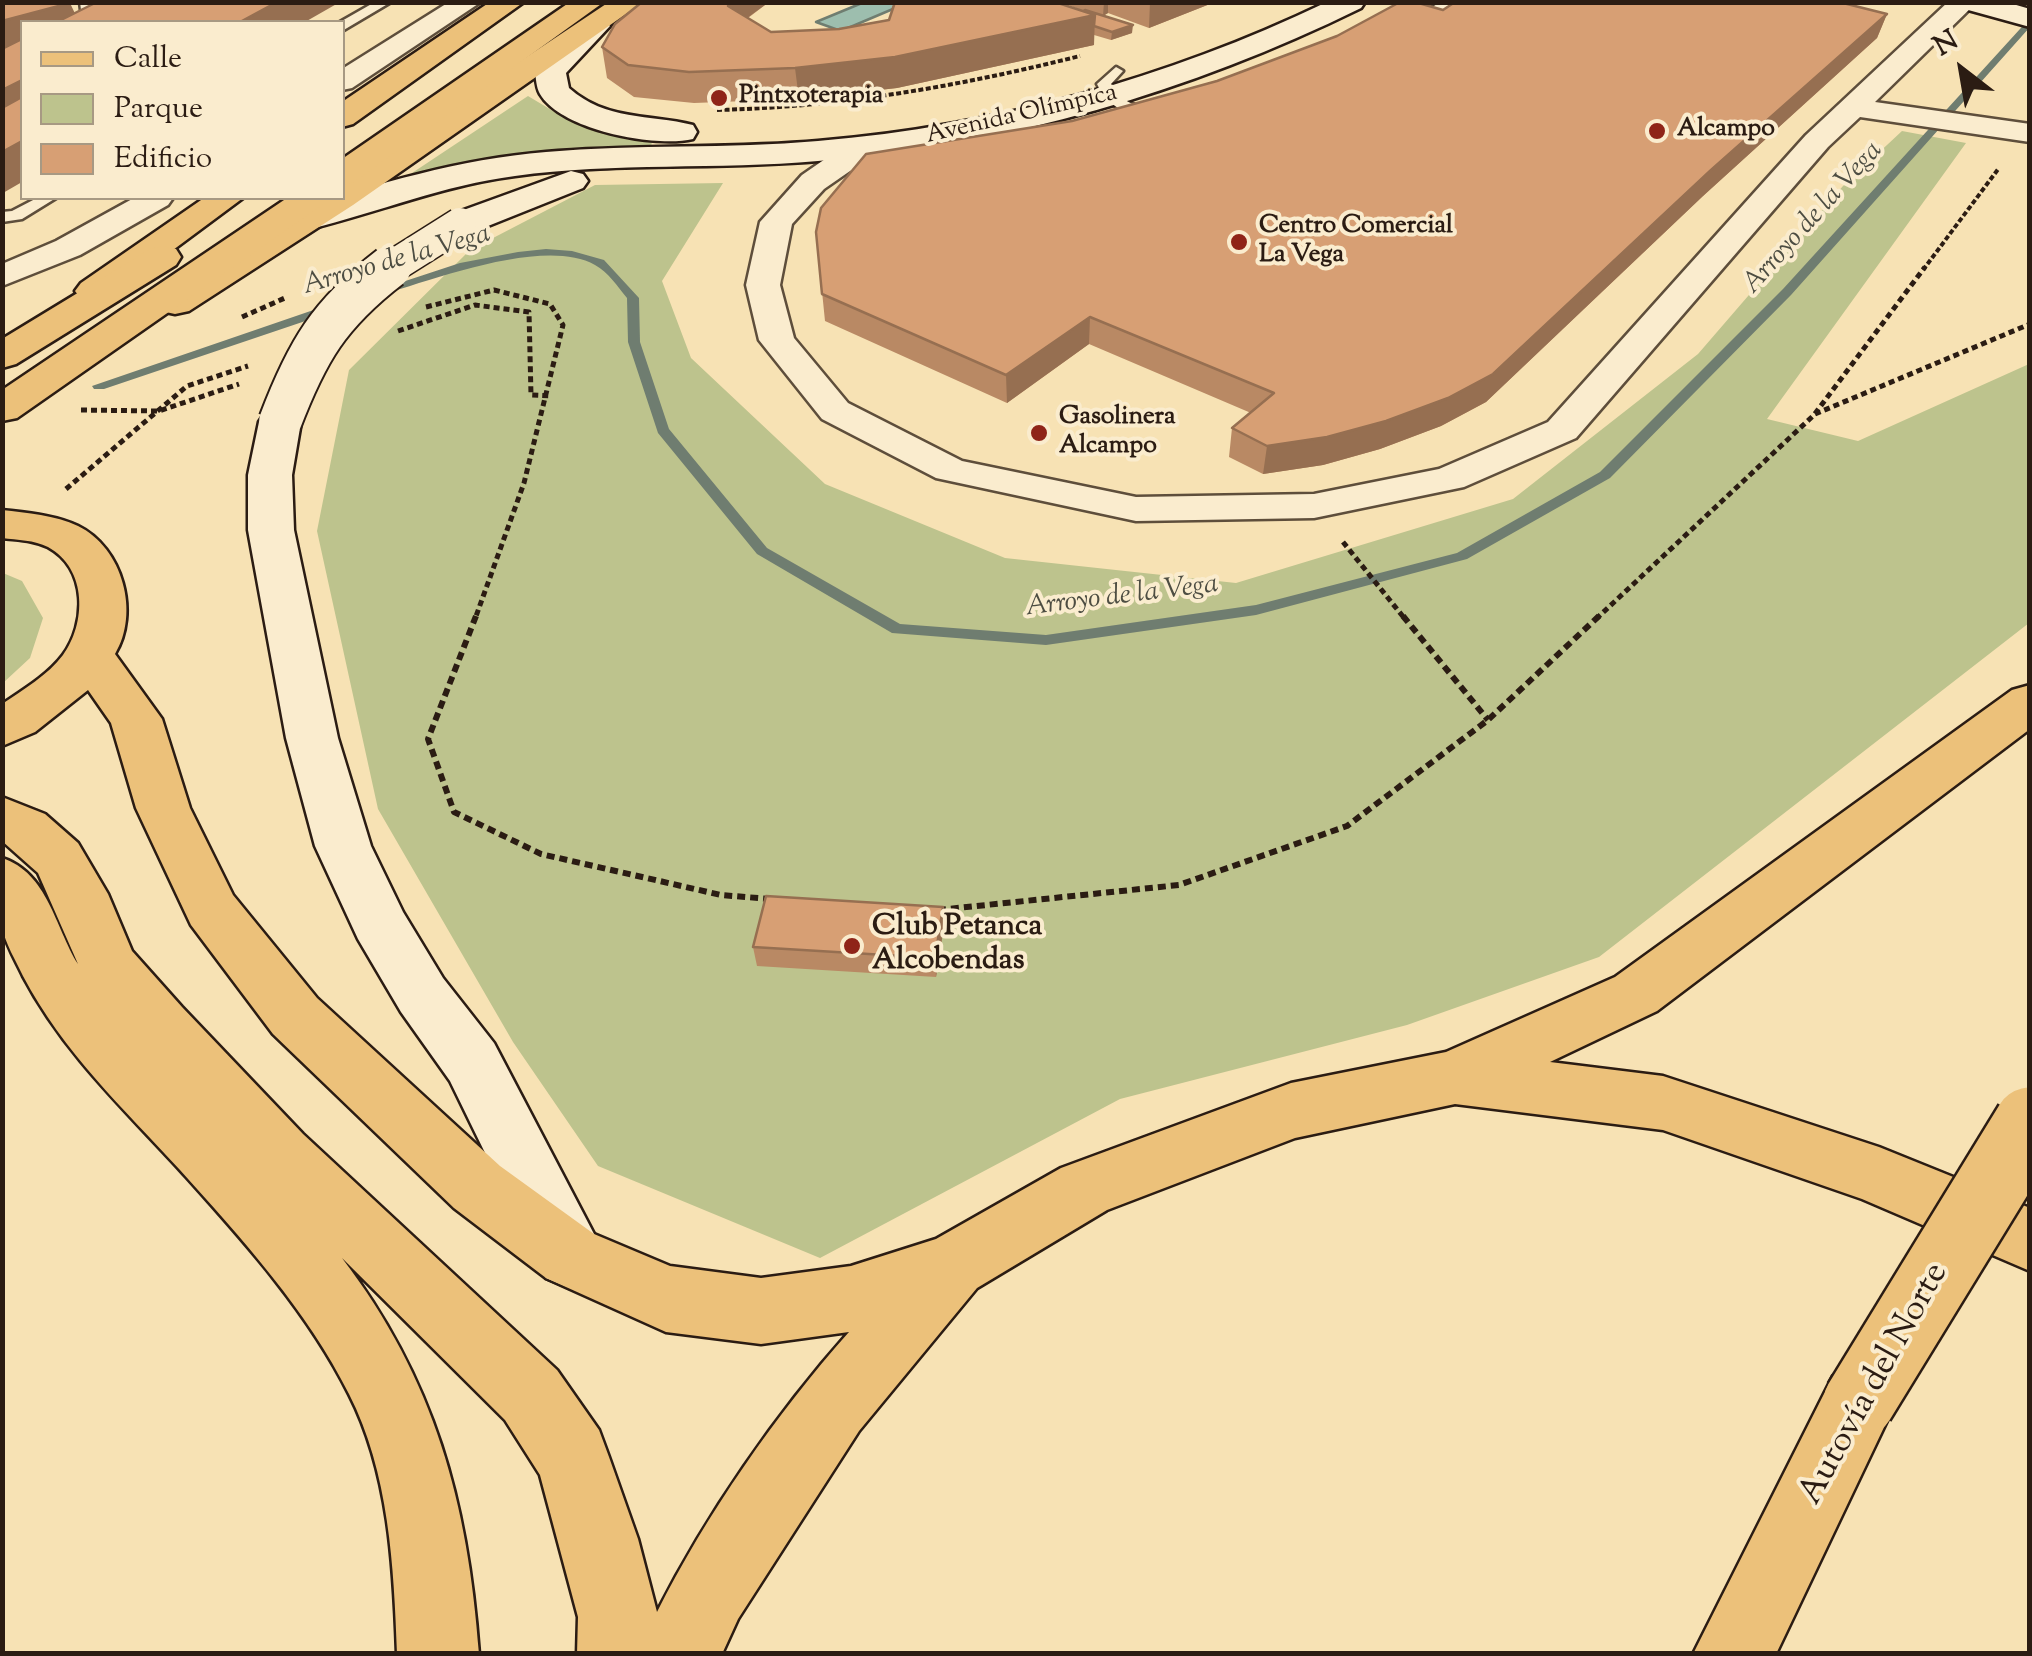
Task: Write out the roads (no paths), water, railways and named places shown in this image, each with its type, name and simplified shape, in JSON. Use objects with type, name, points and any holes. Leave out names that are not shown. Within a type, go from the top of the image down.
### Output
[{"type":"main road","points":[[345,116],[510,2]]},
{"type":"main road","points":[[345,138],[544,2]]},
{"type":"main road","points":[[345,173],[592,14],[630,2]]},
{"type":"main road","points":[[345,189],[592,14]]},
{"type":"main road","points":[[2,356],[223,200]]},
{"type":"main road","points":[[2,356],[256,200]]},
{"type":"main road","points":[[2,410],[326,202]]},
{"type":"main road","points":[[2,524],[34,528],[69,540],[88,560],[103,602],[102,631],[70,679],[2,728]]},
{"type":"main road","points":[[88,654],[136,719],[163,808],[211,910],[295,1016],[478,1188],[570,1256],[666,1299],[761,1311],[852,1299],[954,1265],[1084,1188],[1292,1111],[1455,1077],[1636,994],[2030,702]]},
{"type":"main road","points":[[2,817],[26,828],[58,858],[79,894],[108,965],[160,1024],[280,1154],[531,1395],[572,1457],[618,1617],[618,1654]]},
{"type":"main road","points":[[15,901],[84,956],[108,965]]},
{"type":"main road","points":[[15,901],[46,962],[87,1025],[221,1170],[347,1324],[390,1400],[415,1477],[434,1570],[438,1654]]},
{"type":"main road","points":[[160,1024],[221,1170]]},
{"type":"main road","points":[[1455,1077],[1663,1104],[1879,1176],[2030,1240]]},
{"type":"main road","name":"Autovía del Norte","points":[[1733,1654],[1858,1402],[2030,1122]]},
{"type":"main road","points":[[679,1654],[710,1592],[833,1405],[954,1265]]},
{"type":"street","points":[[345,57],[435,2]]},
{"type":"street","points":[[345,80],[468,2]]},
{"type":"street","name":"Avenida Olímpica","points":[[676,157],[891,144],[1018,121],[1113,84],[1295,2]]},
{"type":"street","name":"Avenida Olímpica","points":[[592,14],[550,71],[554,91],[560,98],[602,119],[639,128],[734,132],[846,126],[915,117],[1042,91],[1113,84],[1220,62],[1351,2]]},
{"type":"street","points":[[891,144],[839,164],[813,182],[776,222],[763,285],[777,340],[835,412],[950,470],[1136,509],[1314,506],[1450,479],[1562,430],[1747,217],[1853,107],[1975,4],[2030,18]]},
{"type":"street","points":[[1853,107],[2021,132]]},
{"type":"street","points":[[326,202],[362,200],[478,172],[542,162],[676,157]]},
{"type":"street","points":[[570,1256],[503,1118],[472,1062],[422,994],[379,923],[344,846],[312,738],[270,530],[270,476],[280,422],[306,358],[352,298],[397,259],[460,224],[589,174],[676,157]]},
{"type":"street","points":[[2,258],[44,240],[113,200]]},
{"type":"street","points":[[2,276],[68,248],[153,200]]},
{"type":"lane","points":[[88,2],[86,7],[99,9],[124,2]]},
{"type":"lane","points":[[345,25],[385,2]]},
{"type":"lane","points":[[1430,15],[1449,2]]},
{"type":"lane","points":[[1113,84],[1130,111],[1170,118]]},
{"type":"lane","points":[[2,217],[16,216],[44,200]]},
{"type":"waterway","name":"Arroyo de la Vega","points":[[384,290],[460,267],[518,255],[572,254],[600,263],[633,298],[634,342],[663,430],[762,551],[897,629],[1046,640],[1256,610],[1462,556],[1605,475],[1787,292],[2030,21]]},
{"type":"waterway","name":"Arroyo de la Vega","points":[[99,386],[331,308]]},
{"type":"place","name":"Pintxoterapia","points":[[719,98]]},
{"type":"place","name":"Alcampo","points":[[1657,131]]},
{"type":"place","name":"Centro Comercial La Vega","points":[[1239,242]]},
{"type":"place","name":"Gasolinera Alcampo","points":[[1039,433]]},
{"type":"place","name":"Club Petanca Alcobendas","points":[[852,946]]}]
